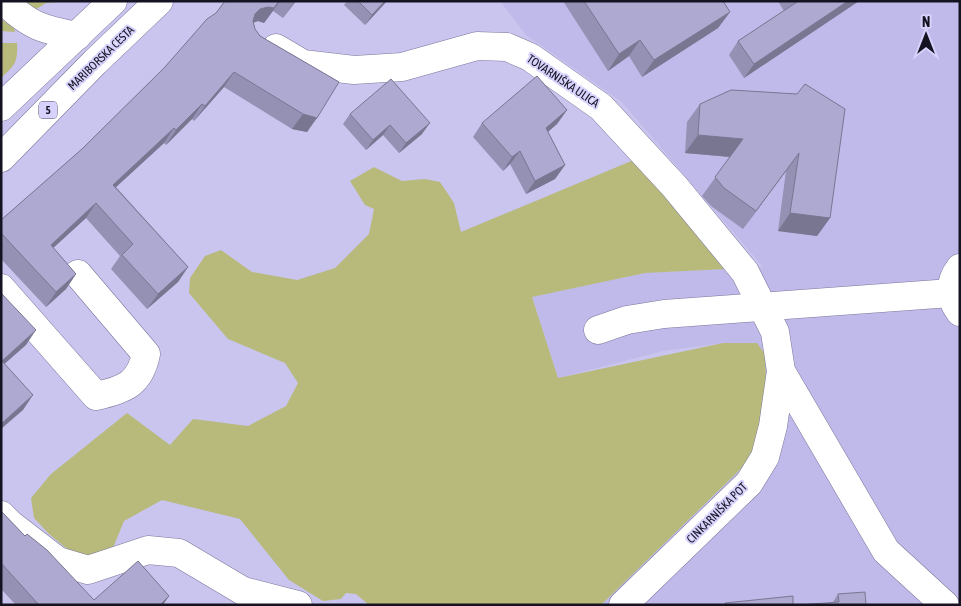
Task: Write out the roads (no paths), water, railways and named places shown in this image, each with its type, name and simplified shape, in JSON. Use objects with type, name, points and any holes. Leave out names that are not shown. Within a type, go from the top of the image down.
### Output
[{"type":"street","points":[[4,1],[24,20],[54,32],[78,36]]},
{"type":"street","points":[[1,107],[78,36],[112,1]]},
{"type":"street","name":"MARIBORSKA CESTA","points":[[1,158],[95,62],[159,1]]},
{"type":"street","name":"TOVARNIŠKA ULICA","points":[[258,36],[303,64],[354,70],[402,67],[476,46],[507,48],[530,57],[601,107],[675,187],[744,272],[769,320]]},
{"type":"street","points":[[1,288],[96,396],[116,392],[132,383],[143,368],[146,354],[78,274]]},
{"type":"street","points":[[598,330],[628,320],[664,314],[769,320],[957,291]]},
{"type":"street","name":"CINKARNIŠKA POT","points":[[769,320],[781,371],[886,550],[945,605]]},
{"type":"street","name":"CINKARNIŠKA POT","points":[[623,605],[749,483],[765,457],[773,426],[781,371]]},
{"type":"street","points":[[1,514],[10,524],[58,562],[88,570],[148,550],[179,553],[243,591],[298,605]]}]
